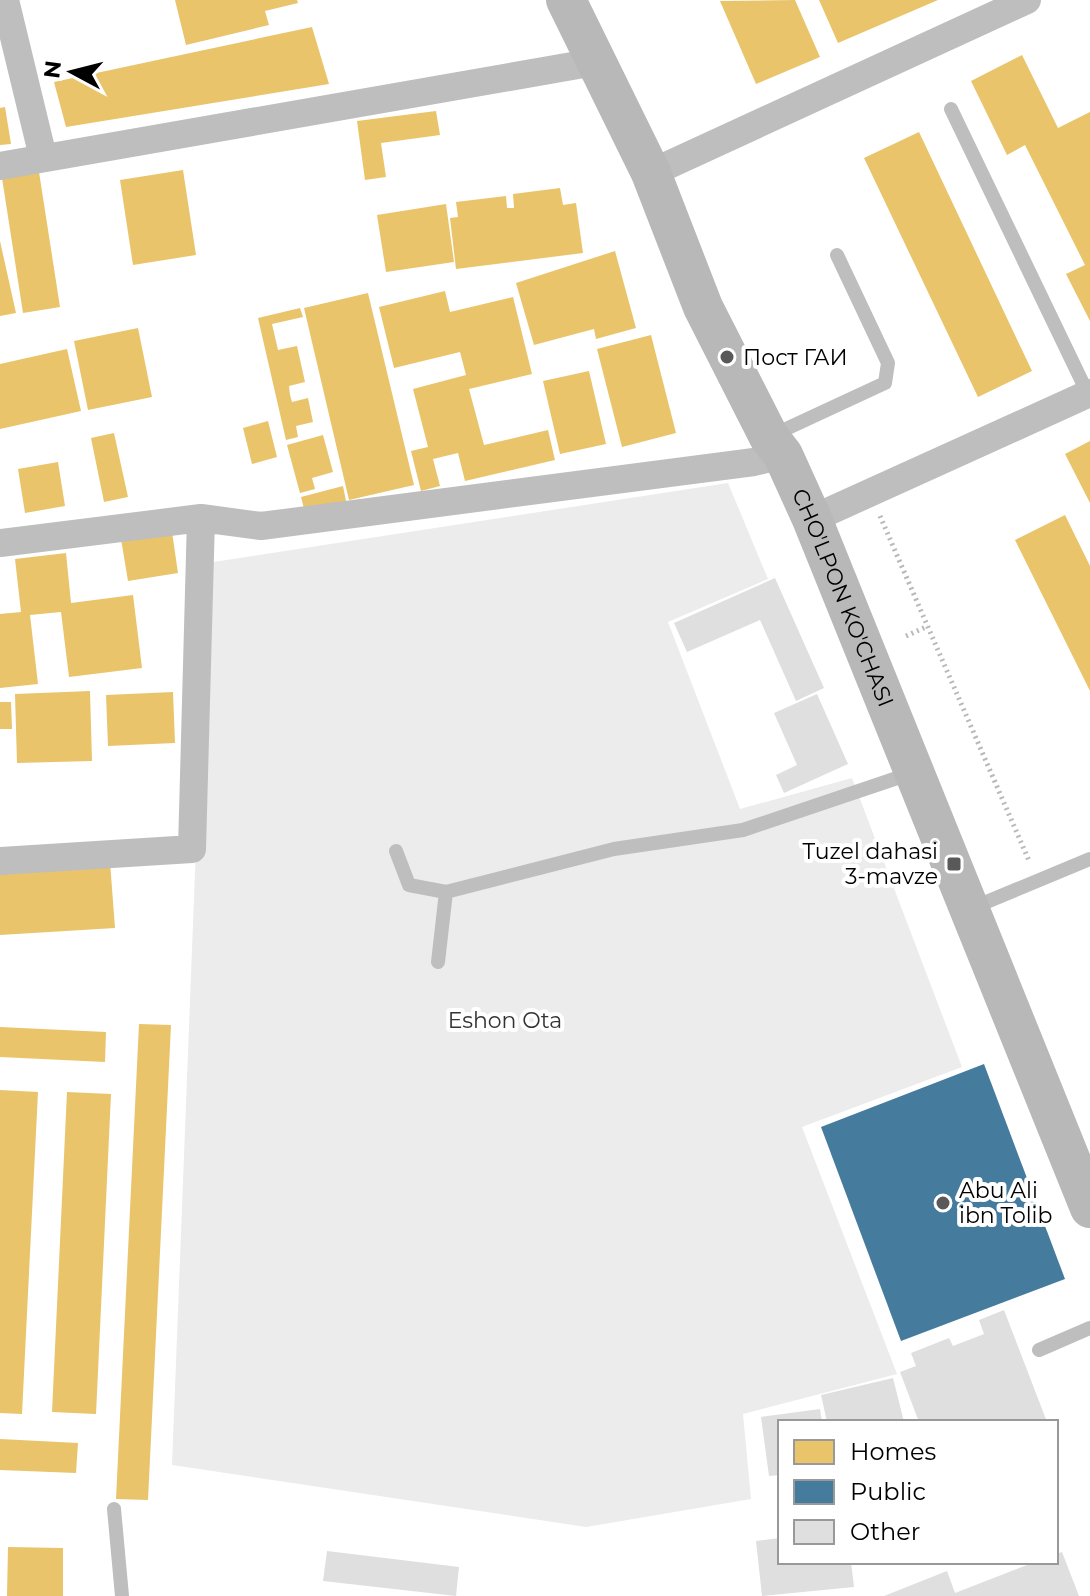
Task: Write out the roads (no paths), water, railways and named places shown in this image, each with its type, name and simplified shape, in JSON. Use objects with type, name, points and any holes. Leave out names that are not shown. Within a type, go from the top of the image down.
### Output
[{"type":"main road","name":"CHO'LPON KO'CHASI","points":[[566,0],[651,173],[703,307],[812,519],[972,908],[1090,1208]]},
{"type":"street","points":[[5,0],[43,157]]},
{"type":"street","points":[[651,173],[1021,1]]},
{"type":"street","points":[[0,166],[595,62]]},
{"type":"street","points":[[812,519],[1089,394]]},
{"type":"street","points":[[0,543],[201,518],[261,526],[754,462],[776,446]]},
{"type":"street","points":[[0,861],[192,849],[201,518]]},
{"type":"lane","points":[[951,109],[1089,394]]},
{"type":"lane","points":[[776,446],[885,383],[888,363],[837,255]]},
{"type":"lane","points":[[396,851],[409,885],[446,892],[614,849],[743,830],[916,772]]},
{"type":"lane","points":[[972,908],[1090,859]]},
{"type":"lane","points":[[438,962],[446,892]]},
{"type":"lane","points":[[1039,1350],[1090,1328]]},
{"type":"lane","points":[[114,1509],[122,1596]]},
{"type":"place","name":"Пост ГАИ","points":[[727,357]]},
{"type":"place","name":"Tuzel dahasi 3-mavze","points":[[954,864]]},
{"type":"place","name":"Abu Ali ibn Tolib","points":[[943,1203]]},
{"type":"park label","name":"Eshon Ota","points":[[505,1020]]}]
